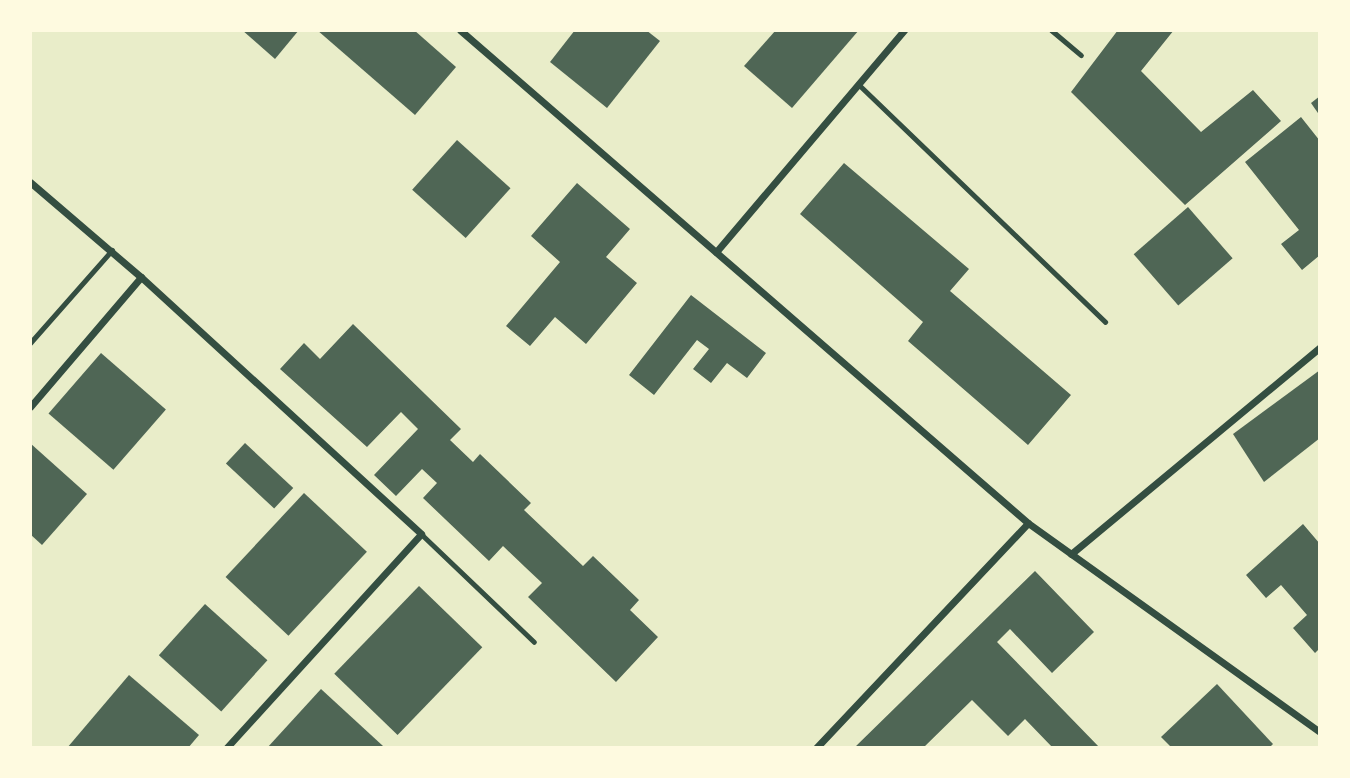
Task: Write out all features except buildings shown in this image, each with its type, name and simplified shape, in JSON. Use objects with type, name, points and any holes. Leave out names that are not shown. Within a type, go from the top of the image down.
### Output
[{"type":"street","points":[[460,30],[1028,523],[1320,732]]},
{"type":"street","points":[[716,252],[904,30]]},
{"type":"street","points":[[30,182],[112,250],[421,534],[226,748]]},
{"type":"street","points":[[30,407],[141,277]]},
{"type":"street","points":[[1071,554],[1320,347]]},
{"type":"street","points":[[816,748],[1028,523]]},
{"type":"lane","points":[[1051,30],[1082,55]]},
{"type":"lane","points":[[858,84],[1105,322]]},
{"type":"lane","points":[[30,343],[112,250]]},
{"type":"lane","points":[[421,534],[534,642]]}]
